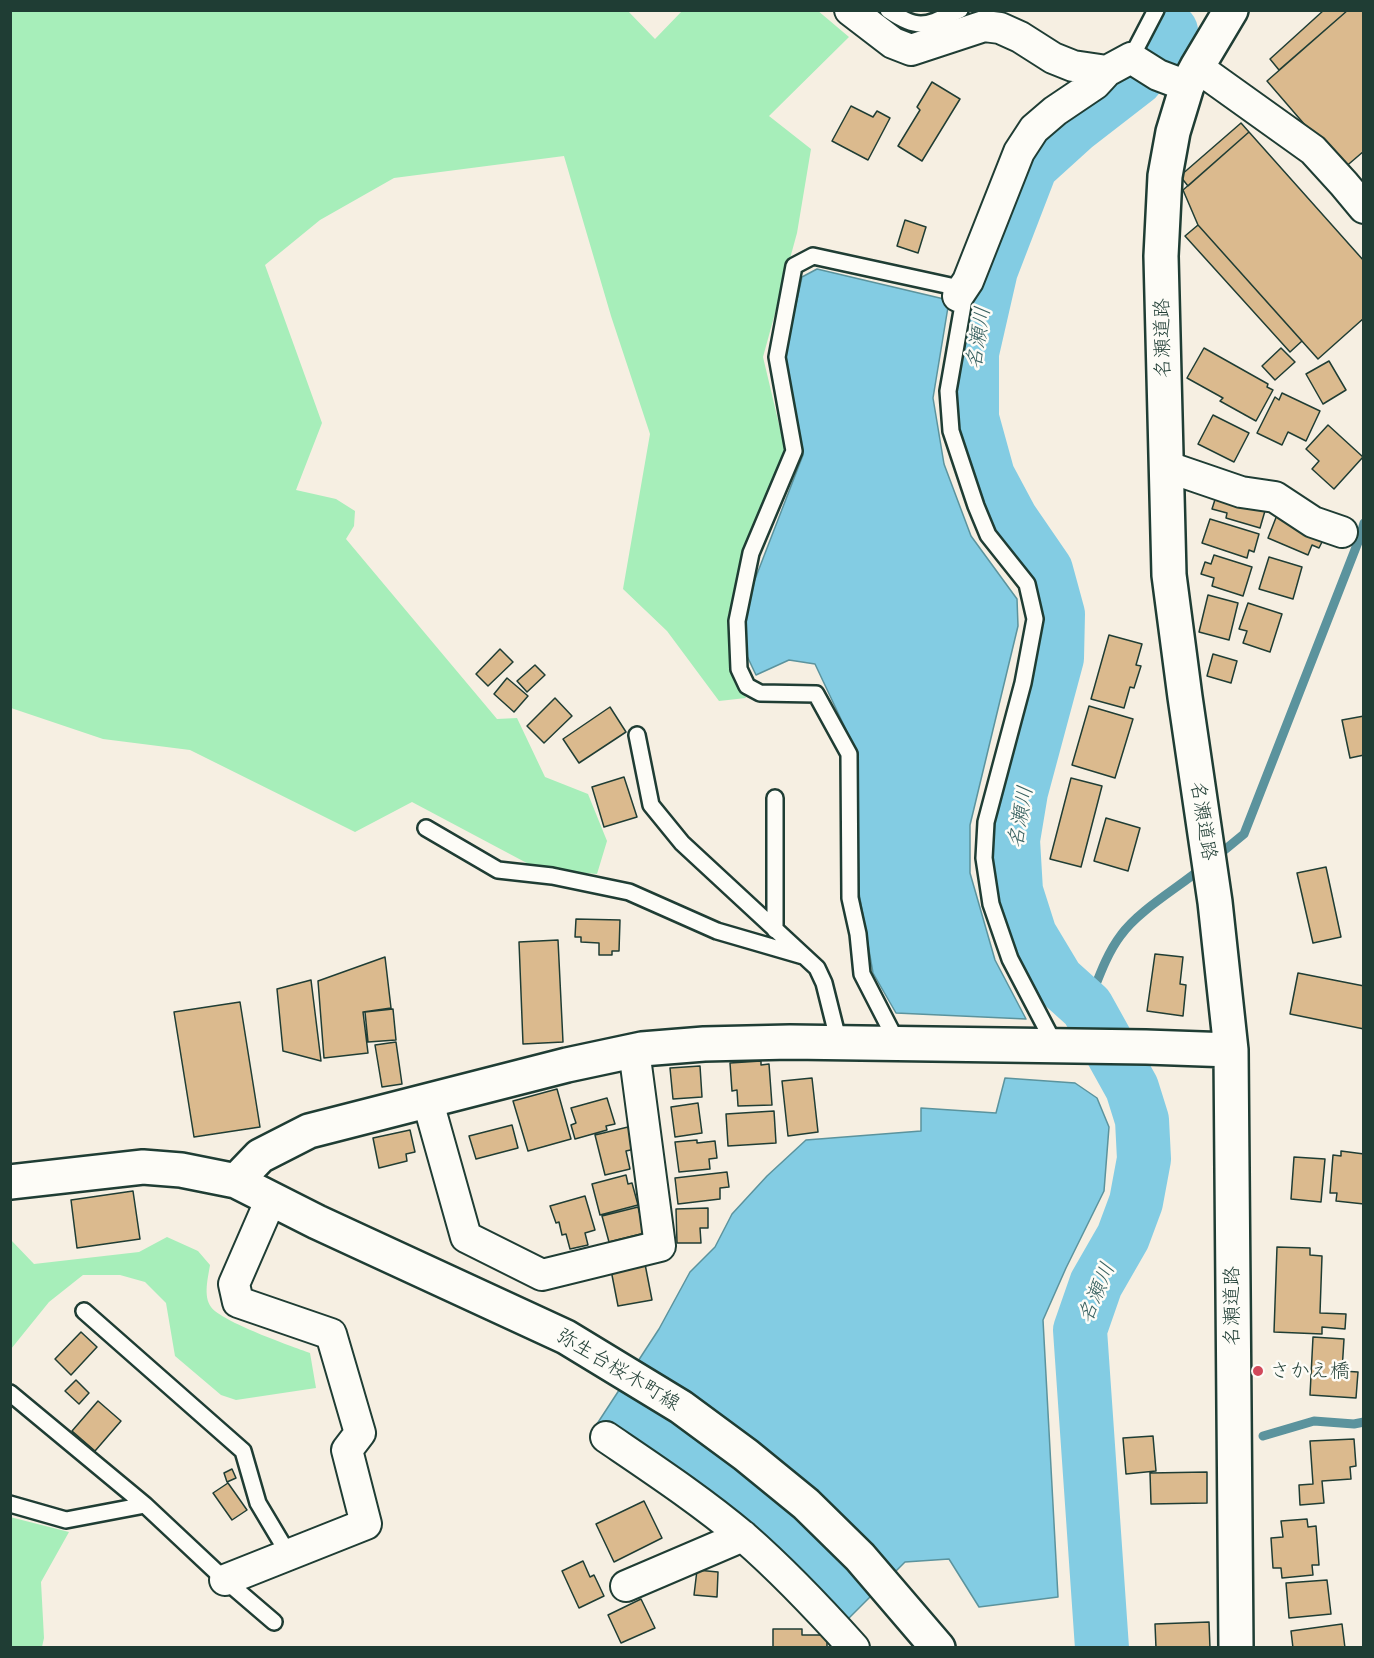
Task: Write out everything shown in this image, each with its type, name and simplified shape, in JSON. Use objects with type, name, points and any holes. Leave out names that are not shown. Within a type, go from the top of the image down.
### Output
[{"type":"street","points":[[850,10],[893,43],[911,50],[984,26],[1000,28],[1020,37],[1053,58],[1073,66],[1119,64],[1181,76],[1313,150],[1364,208]]},
{"type":"street","name":"名瀬道路","points":[[1231,10],[1181,76],[1166,176],[1161,256],[1169,575],[1214,893],[1231,1050],[1236,1647]]},
{"type":"street","points":[[958,296],[968,281],[1019,152],[1034,129],[1119,64]]},
{"type":"street","points":[[1165,466],[1241,492],[1275,497],[1313,522],[1342,532]]},
{"type":"street","points":[[236,1181],[260,1156],[309,1131],[634,1050],[704,1044],[839,1043],[1231,1050]]},
{"type":"street","points":[[428,1102],[466,1237],[542,1275],[660,1246],[634,1050]]},
{"type":"street","name":"弥生台桜木町線","points":[[10,1182],[143,1167],[181,1170],[236,1181],[317,1222],[566,1337],[681,1407],[746,1455],[806,1504],[860,1557],[939,1647]]},
{"type":"street","points":[[225,1580],[366,1524],[346,1450],[360,1433],[331,1335],[238,1302],[234,1284],[271,1199]]},
{"type":"street","points":[[606,1437],[691,1496],[743,1536],[785,1574],[854,1647]]},
{"type":"street","points":[[626,1586],[743,1536]]},
{"type":"lane","points":[[888,10],[907,23],[928,24],[960,10]]},
{"type":"lane","points":[[1119,64],[1156,10]]},
{"type":"lane","points":[[898,1044],[862,974],[858,934],[850,898],[849,754],[816,693],[760,693],[747,686],[739,669],[737,621],[751,553],[794,451],[777,357],[794,266],[813,256],[955,287],[963,305],[948,391],[951,431],[988,535],[1027,584],[1035,619],[1023,683],[986,822],[984,858],[992,904],[1010,959],[1063,1046]]},
{"type":"lane","points":[[637,735],[651,805],[682,843],[817,968],[824,983],[839,1043]]},
{"type":"lane","points":[[775,798],[776,930]]},
{"type":"lane","points":[[426,828],[498,870],[552,876],[629,892],[717,931],[803,956]]},
{"type":"lane","points":[[84,1311],[243,1451],[258,1503],[289,1555]]},
{"type":"lane","points":[[10,1394],[145,1506],[274,1622]]},
{"type":"lane","points":[[10,1504],[66,1520],[145,1506]]},
{"type":"green space","points":[[627,10],[655,39],[682,11],[817,10],[849,37],[769,116],[811,149],[797,233],[763,357],[786,454],[746,555],[728,615],[730,659],[746,698],[719,701],[667,631],[623,589],[650,434],[611,316],[564,156],[394,178],[320,220],[265,265],[322,423],[296,490],[336,499],[355,511],[354,526],[346,539],[497,719],[517,718],[545,777],[588,794],[607,841],[597,874],[538,869],[412,802],[355,832],[190,750],[103,739],[11,708],[11,11]]},
{"type":"green space","points":[[167,1237],[198,1251],[210,1265],[207,1298],[211,1307],[218,1313],[228,1320],[310,1353],[316,1388],[236,1400],[221,1395],[175,1356],[166,1303],[145,1282],[120,1275],[83,1275],[49,1302],[11,1349],[11,1240],[34,1264],[139,1252]]},
{"type":"green space","points":[[10,1517],[69,1532],[41,1582],[44,1638],[42,1647],[11,1647]]},
{"type":"water","points":[[817,269],[944,299],[948,307],[933,398],[944,464],[971,536],[1017,599],[1018,626],[970,825],[970,873],[995,960],[1026,1019],[896,1013],[873,973],[859,893],[856,751],[815,664],[789,660],[756,675],[747,656],[744,628],[752,587],[803,455],[784,358],[802,277]]},
{"type":"water","points":[[1005,1078],[1075,1083],[1097,1098],[1109,1127],[1104,1191],[1043,1320],[1058,1597],[979,1607],[949,1559],[905,1562],[844,1623],[701,1496],[595,1427],[659,1329],[690,1272],[715,1247],[732,1214],[767,1176],[806,1140],[921,1131],[921,1108],[996,1113]]},
{"type":"building","points":[[1324,10],[1348,10],[1279,70],[1270,59]]},
{"type":"building","points":[[1348,10],[1364,10],[1364,151],[1343,169],[1267,81]]},
{"type":"building","points":[[932,82],[960,99],[922,161],[898,146],[920,110],[917,107]]},
{"type":"building","points":[[851,106],[873,117],[877,111],[890,118],[868,160],[832,141]]},
{"type":"building","points":[[1241,123],[1249,132],[1188,186],[1180,176]]},
{"type":"building","points":[[1249,132],[1364,261],[1364,318],[1318,359],[1198,225],[1183,190]]},
{"type":"building","points":[[905,220],[926,227],[918,253],[897,246]]},
{"type":"building","points":[[1198,225],[1302,341],[1290,352],[1185,236]]},
{"type":"building","points":[[1204,348],[1268,384],[1267,387],[1273,390],[1256,421],[1220,401],[1223,398],[1187,378]]},
{"type":"building","points":[[1281,348],[1295,362],[1275,380],[1262,366]]},
{"type":"building","points":[[1329,361],[1346,390],[1323,404],[1306,374]]},
{"type":"building","points":[[1282,393],[1320,411],[1306,441],[1288,432],[1282,445],[1257,433],[1275,397],[1279,400]]},
{"type":"building","points":[[1213,415],[1249,433],[1234,462],[1198,444]]},
{"type":"building","points":[[1328,425],[1363,457],[1334,489],[1312,469],[1319,461],[1306,449]]},
{"type":"building","points":[[1218,490],[1267,504],[1260,528],[1226,518],[1227,513],[1212,509]]},
{"type":"building","points":[[1277,515],[1325,536],[1319,548],[1312,545],[1308,555],[1268,538]]},
{"type":"building","points":[[1210,519],[1259,534],[1254,552],[1249,550],[1247,558],[1202,543]]},
{"type":"building","points":[[1214,555],[1252,567],[1243,596],[1212,586],[1214,578],[1201,574],[1205,562],[1211,564]]},
{"type":"building","points":[[1269,557],[1302,567],[1293,599],[1259,589]]},
{"type":"building","points":[[1208,595],[1238,603],[1229,640],[1199,632]]},
{"type":"building","points":[[1248,603],[1282,614],[1270,652],[1243,643],[1247,631],[1239,629]]},
{"type":"building","points":[[1109,635],[1142,644],[1136,665],[1141,666],[1134,688],[1130,687],[1124,708],[1091,699]]},
{"type":"building","points":[[500,649],[513,662],[488,686],[476,674]]},
{"type":"building","points":[[1213,654],[1237,661],[1231,683],[1207,676]]},
{"type":"building","points":[[535,665],[545,675],[527,692],[517,681]]},
{"type":"building","points":[[507,678],[528,696],[514,712],[494,694]]},
{"type":"building","points":[[555,698],[572,716],[544,743],[527,726]]},
{"type":"building","points":[[1089,706],[1133,719],[1115,778],[1072,765]]},
{"type":"building","points":[[610,707],[626,732],[579,763],[563,739]]},
{"type":"building","points":[[1364,716],[1364,755],[1350,758],[1342,720]]},
{"type":"building","points":[[624,777],[637,817],[604,827],[592,787]]},
{"type":"building","points":[[1071,778],[1102,786],[1081,867],[1050,859]]},
{"type":"building","points":[[1106,818],[1140,828],[1128,871],[1094,861]]},
{"type":"building","points":[[1326,867],[1341,937],[1313,943],[1297,873]]},
{"type":"building","points":[[576,919],[620,920],[619,951],[612,951],[612,955],[599,955],[599,943],[581,942],[581,937],[575,937]]},
{"type":"building","points":[[558,940],[563,1042],[523,1044],[519,942]]},
{"type":"building","points":[[1155,954],[1183,957],[1180,984],[1186,985],[1183,1016],[1147,1011]]},
{"type":"building","points":[[385,957],[391,1008],[363,1012],[368,1053],[324,1058],[318,981]]},
{"type":"building","points":[[1298,973],[1364,986],[1364,1029],[1290,1014]]},
{"type":"building","points":[[311,980],[321,1061],[283,1051],[277,989]]},
{"type":"building","points":[[240,1002],[260,1127],[194,1137],[174,1012]]},
{"type":"building","points":[[393,1009],[396,1040],[368,1042],[365,1012]]},
{"type":"building","points":[[396,1042],[402,1084],[382,1087],[375,1045]]},
{"type":"building","points":[[761,1061],[761,1065],[769,1064],[772,1105],[738,1106],[737,1090],[732,1091],[730,1063]]},
{"type":"building","points":[[700,1066],[702,1097],[673,1099],[670,1068]]},
{"type":"building","points":[[812,1078],[818,1132],[788,1136],[782,1081]]},
{"type":"building","points":[[557,1089],[571,1139],[528,1151],[513,1101]]},
{"type":"building","points":[[607,1098],[615,1124],[606,1126],[607,1130],[575,1139],[571,1125],[576,1123],[571,1108]]},
{"type":"building","points":[[698,1103],[702,1133],[675,1137],[671,1107]]},
{"type":"building","points":[[774,1111],[776,1143],[728,1146],[726,1114]]},
{"type":"building","points":[[512,1125],[518,1148],[476,1159],[469,1136]]},
{"type":"building","points":[[628,1127],[635,1149],[626,1151],[630,1169],[605,1175],[595,1135]]},
{"type":"building","points":[[410,1130],[415,1152],[406,1154],[407,1161],[379,1168],[373,1138]]},
{"type":"building","points":[[697,1140],[697,1143],[715,1141],[717,1158],[709,1159],[710,1169],[679,1172],[675,1142]]},
{"type":"building","points":[[1341,1151],[1364,1154],[1364,1204],[1336,1201],[1337,1193],[1330,1193],[1333,1155],[1341,1156]]},
{"type":"building","points":[[1294,1157],[1325,1159],[1321,1202],[1291,1199]]},
{"type":"building","points":[[727,1172],[729,1187],[720,1188],[720,1199],[678,1204],[675,1178]]},
{"type":"building","points":[[626,1175],[628,1184],[632,1183],[638,1205],[600,1215],[592,1184]]},
{"type":"building","points":[[133,1191],[140,1239],[77,1248],[71,1200]]},
{"type":"building","points":[[585,1196],[595,1230],[585,1233],[588,1245],[570,1249],[566,1234],[562,1235],[559,1222],[556,1223],[550,1206]]},
{"type":"building","points":[[638,1207],[645,1233],[609,1242],[602,1216]]},
{"type":"building","points":[[708,1208],[708,1228],[700,1228],[701,1243],[677,1243],[676,1209]]},
{"type":"building","points":[[1277,1247],[1310,1248],[1310,1255],[1322,1256],[1320,1313],[1346,1314],[1345,1329],[1322,1327],[1322,1334],[1274,1332]]},
{"type":"building","points":[[645,1264],[652,1300],[618,1306],[611,1270]]},
{"type":"building","points":[[81,1332],[97,1347],[71,1375],[55,1359]]},
{"type":"building","points":[[1313,1337],[1344,1339],[1342,1371],[1358,1372],[1356,1398],[1310,1395]]},
{"type":"building","points":[[76,1380],[89,1393],[79,1404],[65,1391]]},
{"type":"building","points":[[98,1401],[121,1421],[95,1451],[72,1431]]},
{"type":"building","points":[[1153,1436],[1156,1471],[1126,1474],[1123,1438]]},
{"type":"building","points":[[1354,1439],[1356,1466],[1350,1467],[1351,1479],[1322,1481],[1324,1503],[1300,1505],[1299,1485],[1313,1484],[1310,1441]]},
{"type":"building","points":[[232,1469],[236,1478],[227,1482],[224,1473]]},
{"type":"building","points":[[1207,1472],[1207,1503],[1151,1504],[1150,1473]]},
{"type":"building","points":[[228,1483],[247,1510],[232,1520],[213,1493]]},
{"type":"building","points":[[644,1501],[662,1538],[614,1562],[596,1524]]},
{"type":"building","points":[[1307,1519],[1308,1527],[1316,1526],[1319,1565],[1312,1565],[1313,1575],[1282,1578],[1281,1568],[1273,1568],[1271,1538],[1283,1537],[1281,1521]]},
{"type":"building","points":[[583,1561],[590,1577],[594,1575],[604,1596],[579,1608],[562,1571]]},
{"type":"building","points":[[697,1570],[718,1572],[717,1597],[694,1595]]},
{"type":"building","points":[[1327,1580],[1331,1614],[1289,1618],[1286,1583]]},
{"type":"building","points":[[641,1599],[655,1628],[621,1643],[608,1615]]},
{"type":"building","points":[[1209,1622],[1210,1648],[1156,1648],[1155,1624]]},
{"type":"building","points":[[1342,1624],[1345,1648],[1293,1648],[1291,1631]]},
{"type":"building","points":[[773,1629],[802,1629],[802,1635],[827,1635],[827,1648],[773,1648]]},
{"type":"waterway","name":"名瀬川","points":[[1102,1648],[1080,1330],[1096,1284],[1123,1237],[1136,1202],[1144,1159],[1142,1120],[1132,1088],[1087,1007],[1057,980],[1030,935],[1016,891],[1013,840],[1021,792],[1057,658],[1058,614],[1046,570],[1011,519],[988,476],[972,418],[972,353],[991,270],[1031,166],[1074,127],[1136,79],[1171,31]]},
{"type":"waterway","points":[[1216,857],[1244,834],[1364,523]]},
{"type":"waterway","points":[[1087,1007],[1106,961],[1121,935],[1148,908],[1203,867]]},
{"type":"waterway","points":[[1263,1436],[1314,1421],[1354,1424],[1364,1422]]},
{"type":"place","name":"さかえ橋","points":[[1258,1371]]}]
